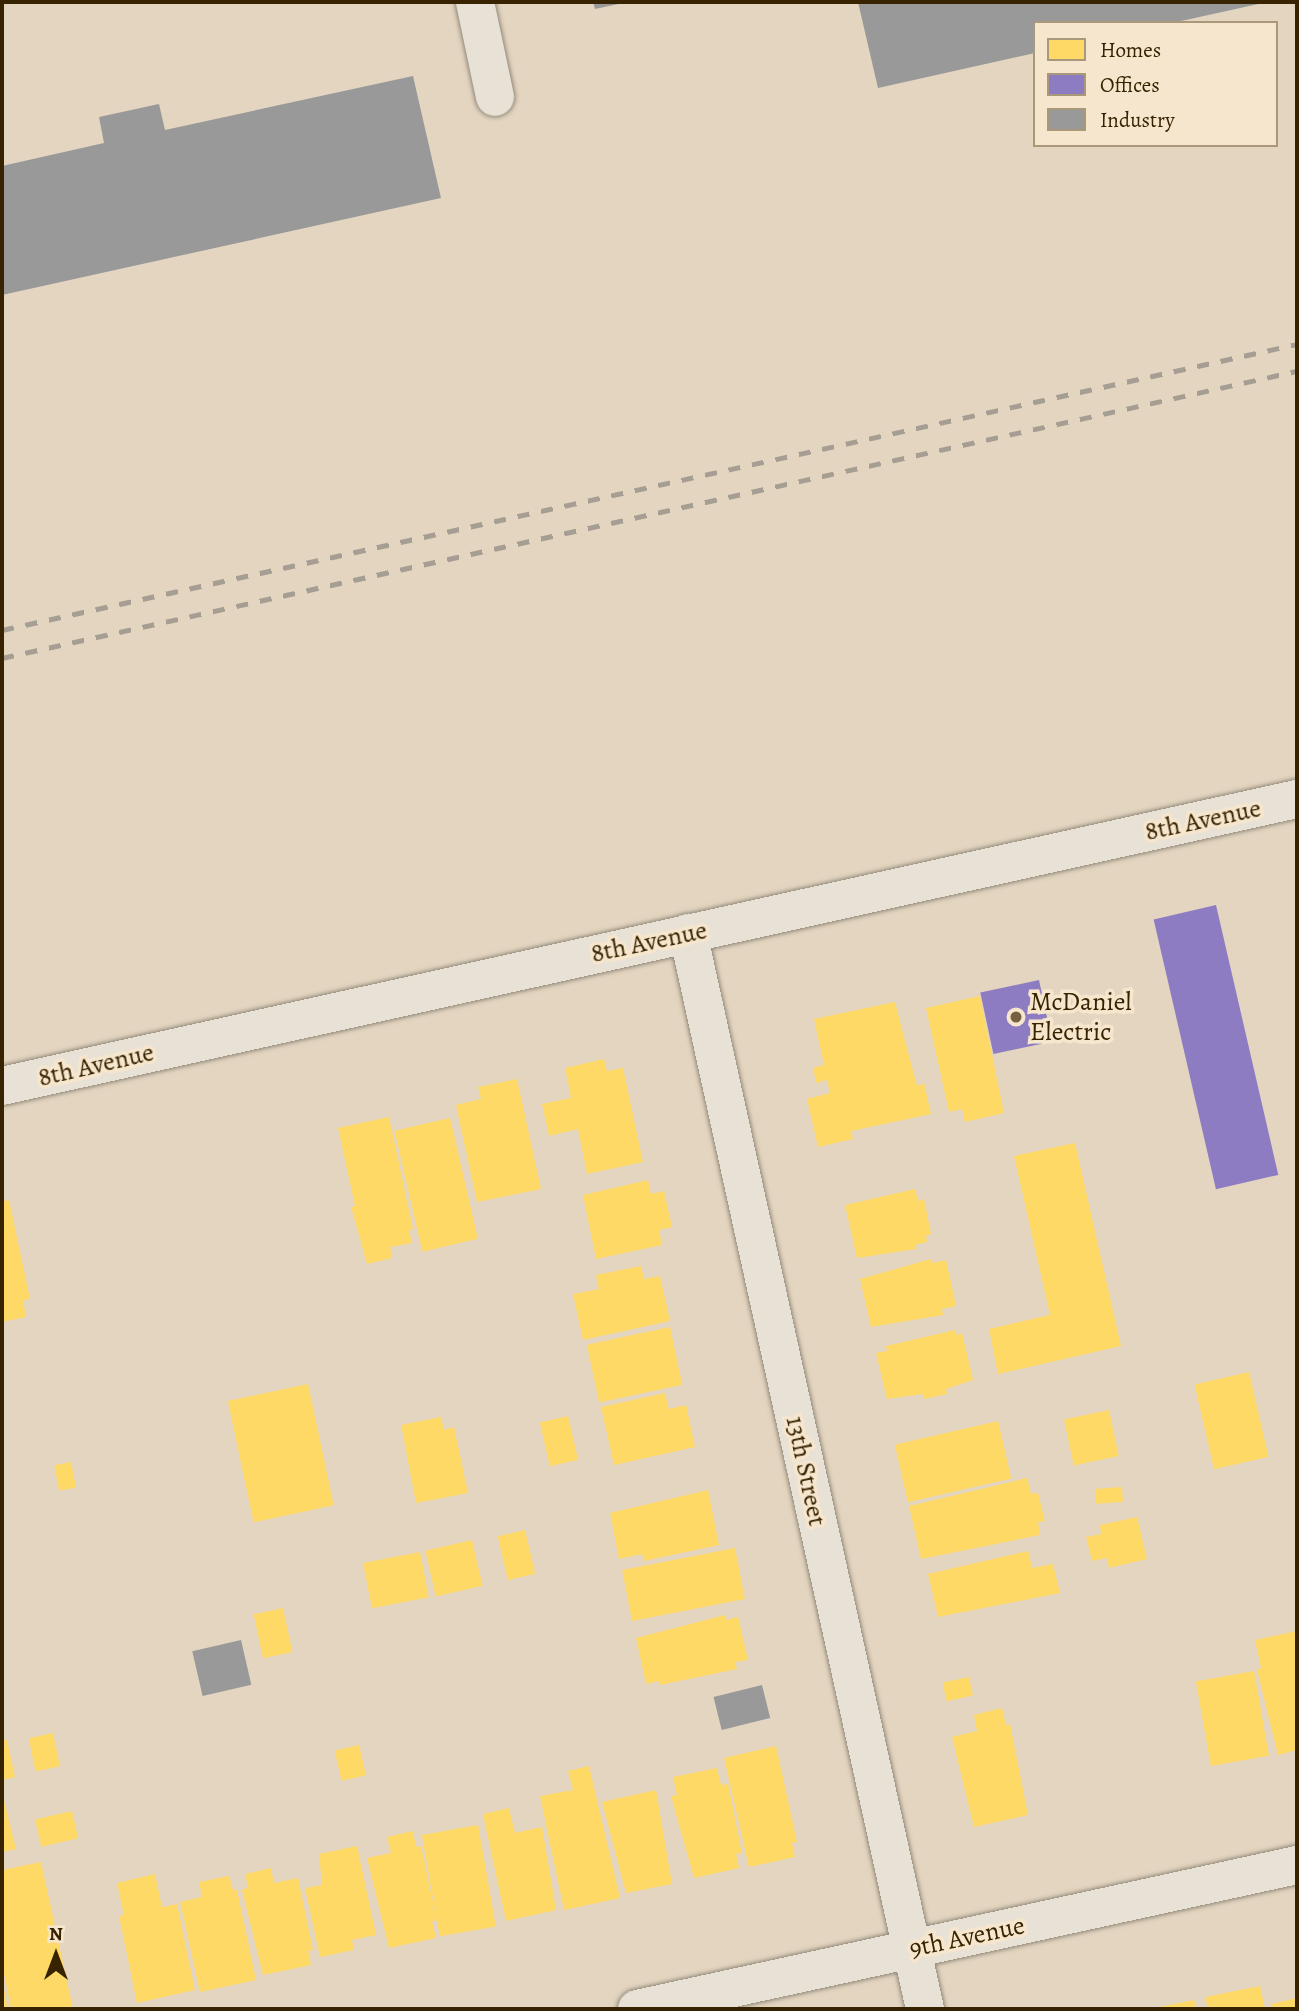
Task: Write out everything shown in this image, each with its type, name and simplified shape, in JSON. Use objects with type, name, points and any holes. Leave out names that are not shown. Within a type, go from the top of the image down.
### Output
[{"type":"street","points":[[475,2],[495,97]]},
{"type":"street","name":"8th Avenue","points":[[2,1086],[1297,799]]},
{"type":"street","name":"13th Street","points":[[688,933],[925,2009]]},
{"type":"street","name":"9th Avenue","points":[[637,2009],[1297,1865]]},
{"type":"building: Homes","points":[[980,996],[1004,1113],[965,1122],[962,1109],[949,1112],[926,1008]]},
{"type":"building: Homes","points":[[895,1002],[917,1086],[924,1083],[931,1114],[851,1131],[853,1139],[818,1147],[807,1099],[830,1093],[827,1080],[816,1083],[813,1068],[824,1065],[814,1019]]},
{"type":"building: Homes","points":[[604,1059],[607,1071],[623,1068],[643,1162],[587,1174],[578,1129],[549,1136],[542,1104],[571,1098],[565,1068]]},
{"type":"building: Homes","points":[[517,1079],[541,1189],[477,1202],[456,1105],[481,1099],[478,1087]]},
{"type":"building: Homes","points":[[389,1117],[413,1229],[409,1230],[412,1243],[390,1247],[392,1258],[367,1264],[351,1207],[355,1206],[338,1128]]},
{"type":"building: Homes","points":[[450,1118],[478,1239],[422,1252],[394,1131]]},
{"type":"building: Homes","points":[[1075,1143],[1121,1346],[998,1374],[989,1329],[1050,1315],[1014,1156]]},
{"type":"building: Homes","points":[[648,1180],[651,1194],[664,1191],[672,1227],[659,1230],[662,1245],[596,1259],[583,1195]]},
{"type":"building: Homes","points":[[915,1189],[918,1201],[924,1199],[931,1234],[926,1236],[927,1242],[915,1245],[916,1249],[857,1258],[845,1205]]},
{"type":"building: Homes","points":[[9,1200],[30,1299],[23,1300],[26,1317],[2,1322],[2,1202]]},
{"type":"building: Homes","points":[[931,1259],[932,1263],[946,1260],[956,1306],[942,1309],[943,1315],[871,1327],[860,1279]]},
{"type":"building: Homes","points":[[641,1266],[644,1279],[660,1276],[670,1321],[583,1340],[573,1294],[599,1289],[596,1275]]},
{"type":"building: Homes","points":[[670,1327],[682,1385],[599,1402],[587,1345]]},
{"type":"building: Homes","points":[[955,1330],[956,1335],[962,1333],[973,1380],[946,1389],[947,1394],[924,1399],[923,1394],[887,1399],[876,1353],[887,1351],[886,1346]]},
{"type":"building: Homes","points":[[1249,1372],[1269,1457],[1214,1469],[1194,1385]]},
{"type":"building: Homes","points":[[308,1384],[334,1505],[254,1522],[228,1401]]},
{"type":"building: Homes","points":[[665,1393],[669,1409],[686,1405],[695,1447],[614,1465],[601,1407]]},
{"type":"building: Homes","points":[[1109,1410],[1119,1456],[1074,1466],[1064,1420]]},
{"type":"building: Homes","points":[[568,1416],[578,1460],[550,1466],[540,1423]]},
{"type":"building: Homes","points":[[441,1417],[444,1430],[454,1427],[468,1493],[416,1503],[401,1425]]},
{"type":"building: Homes","points":[[998,1421],[1011,1478],[908,1502],[895,1445]]},
{"type":"building: Homes","points":[[71,1462],[76,1488],[59,1491],[54,1465]]},
{"type":"building: Homes","points":[[1027,1478],[1031,1494],[1038,1493],[1045,1521],[1038,1522],[1040,1535],[921,1559],[909,1506]]},
{"type":"building: Homes","points":[[1122,1487],[1123,1502],[1096,1504],[1095,1489]]},
{"type":"building: Homes","points":[[708,1490],[719,1545],[644,1561],[642,1554],[619,1559],[610,1513]]},
{"type":"building: Homes","points":[[1137,1517],[1147,1559],[1109,1568],[1107,1558],[1092,1561],[1086,1537],[1101,1534],[1100,1525]]},
{"type":"building: Homes","points":[[525,1530],[535,1574],[508,1580],[498,1536]]},
{"type":"building: Homes","points":[[472,1540],[483,1586],[436,1597],[425,1551]]},
{"type":"building: Homes","points":[[735,1548],[745,1599],[632,1621],[622,1570]]},
{"type":"building: Homes","points":[[1028,1551],[1032,1568],[1053,1564],[1060,1593],[938,1617],[928,1574]]},
{"type":"building: Homes","points":[[420,1552],[429,1597],[372,1608],[363,1563]]},
{"type":"building: Homes","points":[[283,1608],[292,1652],[263,1658],[254,1614]]},
{"type":"building: Homes","points":[[725,1615],[726,1620],[738,1617],[748,1660],[735,1662],[737,1669],[660,1685],[660,1681],[646,1684],[636,1638]]},
{"type":"building: Homes","points":[[1297,1631],[1297,1750],[1278,1755],[1257,1670],[1261,1668],[1255,1640]]},
{"type":"building: Homes","points":[[1254,1671],[1269,1756],[1211,1766],[1196,1681]]},
{"type":"building: Homes","points":[[969,1677],[973,1696],[947,1701],[943,1683]]},
{"type":"building: Homes","points":[[1002,1708],[1006,1725],[1010,1724],[1028,1815],[974,1827],[952,1737],[977,1731],[974,1715]]},
{"type":"building: Homes","points":[[53,1733],[60,1766],[36,1771],[29,1738]]},
{"type":"building: Homes","points":[[7,1740],[15,1777],[2,1780],[2,1741]]},
{"type":"building: Homes","points":[[359,1745],[366,1775],[342,1781],[335,1751]]},
{"type":"building: Homes","points":[[776,1746],[797,1842],[792,1843],[795,1857],[749,1867],[724,1758]]},
{"type":"building: Homes","points":[[589,1766],[620,1898],[564,1910],[540,1796],[573,1790],[568,1771]]},
{"type":"building: Homes","points":[[717,1768],[721,1785],[728,1784],[742,1853],[736,1854],[739,1868],[694,1878],[671,1796],[677,1795],[673,1777]]},
{"type":"building: Homes","points":[[656,1790],[672,1884],[626,1893],[602,1802]]},
{"type":"building: Homes","points":[[2,1793],[16,1849],[2,1852]]},
{"type":"building: Homes","points":[[509,1808],[515,1833],[542,1827],[556,1910],[506,1921],[483,1814]]},
{"type":"building: Homes","points":[[72,1811],[78,1838],[41,1847],[35,1820]]},
{"type":"building: Homes","points":[[478,1825],[496,1926],[440,1936],[422,1835]]},
{"type":"building: Homes","points":[[413,1831],[416,1847],[421,1846],[437,1921],[432,1921],[436,1938],[389,1948],[367,1858],[391,1853],[387,1837]]},
{"type":"building: Homes","points":[[357,1846],[376,1935],[352,1940],[354,1950],[320,1957],[305,1888],[322,1885],[319,1854]]},
{"type":"building: Homes","points":[[41,1862],[73,2009],[11,2009],[2,1964],[2,1870]]},
{"type":"building: Homes","points":[[271,1868],[274,1883],[298,1878],[313,1950],[308,1951],[311,1965],[263,1975],[242,1890],[248,1888],[245,1874]]},
{"type":"building: Homes","points":[[155,1874],[162,1907],[177,1904],[195,1990],[137,2003],[119,1916],[124,1915],[117,1883]]},
{"type":"building: Homes","points":[[229,1876],[233,1890],[237,1890],[256,1980],[200,1992],[180,1902],[202,1897],[199,1882]]},
{"type":"building: Homes","points":[[3,1984],[8,2009],[2,2009]]},
{"type":"building: Homes","points":[[1260,1986],[1265,2009],[1208,2009],[1205,1997]]},
{"type":"building: Homes","points":[[1297,1998],[1297,2009],[1272,2009],[1271,2004]]},
{"type":"building: Homes","points":[[1194,2000],[1196,2009],[1154,2009],[1154,2008]]},
{"type":"building: Offices","points":[[1216,905],[1278,1175],[1216,1189],[1154,919]]},
{"type":"building: Offices","name":"McDaniel Electric","points":[[1039,980],[1052,1042],[993,1054],[980,992]]},
{"type":"building: Industry","points":[[593,2],[623,2],[623,3],[595,9]]},
{"type":"building: Industry","points":[[858,2],[1263,3],[1181,21],[1033,21],[1033,53],[878,88]]},
{"type":"building: Industry","points":[[413,76],[441,198],[2,295],[2,166],[104,143],[99,117],[159,104],[165,130]]},
{"type":"building: Industry","points":[[241,1640],[251,1685],[203,1696],[192,1651]]},
{"type":"building: Industry","points":[[762,1685],[770,1718],[722,1730],[713,1697]]},
{"type":"railway","points":[[2,630],[1297,344]]},
{"type":"railway","points":[[2,658],[1297,371]]},
{"type":"place","name":"McDaniel Electric","points":[[1016,1017]]}]
